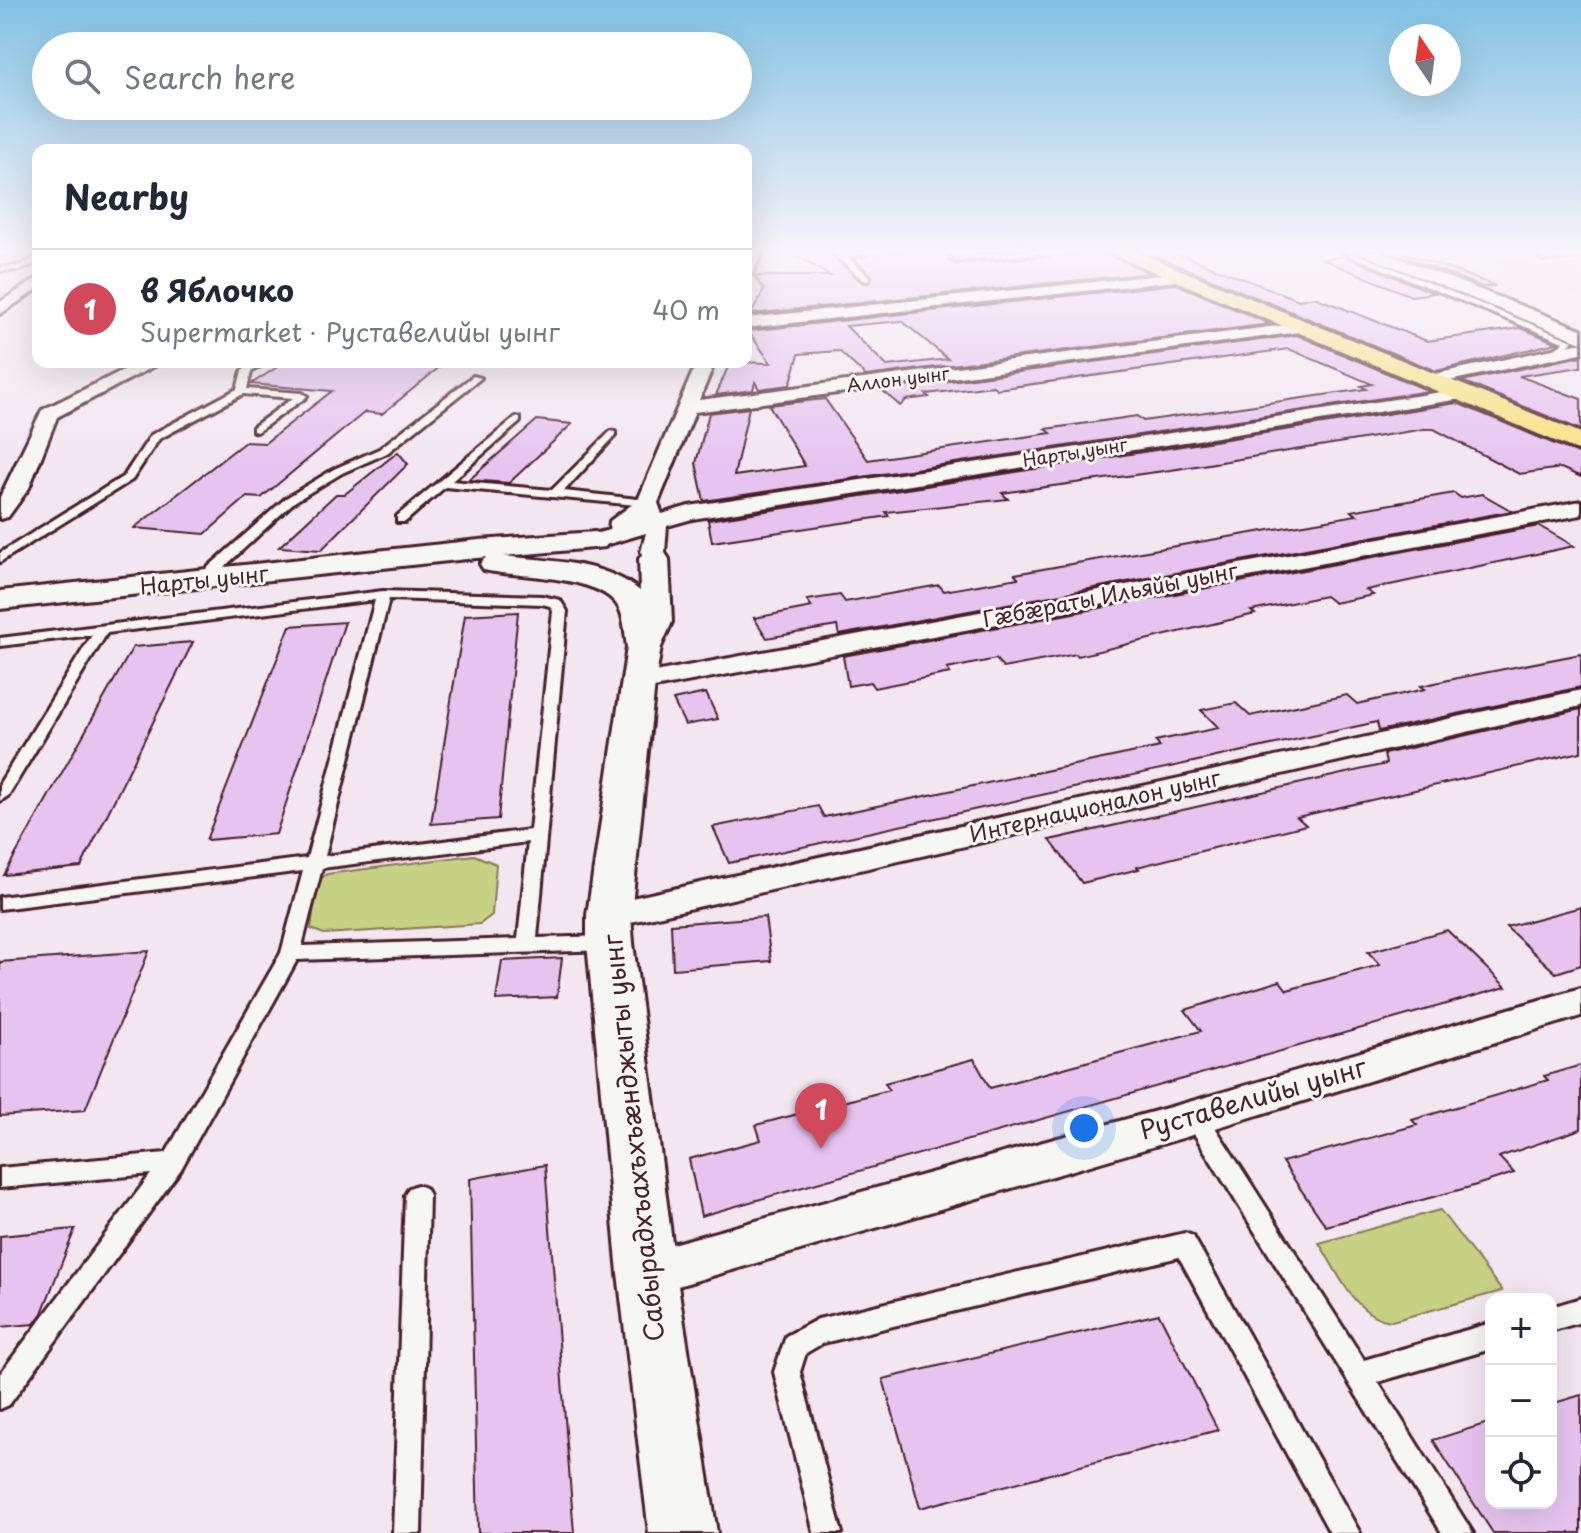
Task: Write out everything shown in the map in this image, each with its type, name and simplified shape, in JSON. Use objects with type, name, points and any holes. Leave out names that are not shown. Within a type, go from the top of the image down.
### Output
[{"type":"highway","points":[[1288,323],[1581,443]]},
{"type":"street","points":[[1546,323],[1581,336]]},
{"type":"street","name":"Аллон уынг","points":[[687,407],[1301,328]]},
{"type":"street","points":[[1430,380],[1581,348]]},
{"type":"street","points":[[0,512],[18,488],[49,414],[141,368]]},
{"type":"street","name":"Сабырадхъахъхъæнджыты уынг","points":[[683,1533],[647,1273],[609,929],[641,665],[656,622],[654,533],[687,407],[703,368]]},
{"type":"street","name":"Нарты уынг","points":[[0,600],[408,557],[625,539],[654,533],[689,513],[1461,394]]},
{"type":"street","name":"Гæбæраты Ильяйы уынг","points":[[641,665],[1581,508]]},
{"type":"street","points":[[582,575],[573,569],[571,555],[595,541],[654,533]]},
{"type":"street","name":"Нарты уынг","points":[[408,557],[582,575],[630,576],[650,566],[654,533]]},
{"type":"street","name":"Сабырадхъахъхъæнджыты уынг","points":[[582,575],[618,588],[633,601],[641,665]]},
{"type":"street","name":"Интернационалон уынг","points":[[609,929],[1581,698]]},
{"type":"street","name":"Руставелийы уынг","points":[[647,1273],[1196,1117],[1581,1002]]},
{"type":"lane","points":[[1522,323],[1569,341],[1557,352]]},
{"type":"lane","points":[[241,391],[247,371],[252,368]]},
{"type":"lane","points":[[202,580],[290,500],[338,471],[383,451],[476,378]]},
{"type":"lane","points":[[0,558],[128,478],[155,437],[241,391],[302,396],[257,429]]},
{"type":"lane","points":[[401,519],[516,420]]},
{"type":"lane","points":[[554,495],[611,434]]},
{"type":"lane","points":[[442,483],[554,495],[654,533]]},
{"type":"lane","points":[[0,1396],[173,1162],[291,953],[383,595]]},
{"type":"lane","points":[[0,642],[383,595],[555,603],[560,611],[527,944]]},
{"type":"lane","points":[[0,796],[102,630]]},
{"type":"lane","points":[[0,903],[538,835]]},
{"type":"lane","points":[[291,953],[527,944],[609,929]]},
{"type":"lane","points":[[1196,1117],[1459,1533]]},
{"type":"lane","points":[[0,1178],[173,1162]]},
{"type":"lane","points":[[407,1533],[417,1195]]},
{"type":"lane","points":[[828,1533],[787,1372],[795,1345],[818,1332],[1185,1244],[1346,1533]]},
{"type":"lane","points":[[1557,1317],[1581,1310]]},
{"type":"lane","points":[[1360,1374],[1485,1338]]},
{"type":"green space","points":[[474,855],[496,864],[492,915],[480,924],[324,934],[311,929],[317,881],[327,874]]},
{"type":"green space","points":[[1440,1210],[1502,1291],[1485,1293],[1485,1296],[1392,1321],[1379,1318],[1368,1312],[1349,1292],[1319,1243]]},
{"type":"building","points":[[825,323],[885,323],[846,326],[887,366],[948,359],[904,323],[1270,324],[866,376],[839,351],[799,354],[790,385],[759,389],[755,382],[753,390],[716,395],[727,368],[752,368],[752,363],[771,363],[752,337],[752,331]]},
{"type":"building","points":[[1318,323],[1380,323],[1427,341],[1521,328],[1557,343],[1436,371]]},
{"type":"building","points":[[1297,335],[1429,391],[704,501],[696,463],[709,413],[749,408],[734,476],[805,466],[769,405],[825,399],[868,460],[1051,433],[1046,429],[1137,416],[1143,421],[1366,389],[1361,386],[1372,384],[1289,349],[997,389],[993,386],[926,394],[929,397],[906,400],[900,406],[882,390]]},
{"type":"building","points":[[1581,356],[1581,367],[1519,376],[1581,399],[1581,430],[1462,381]]},
{"type":"building","points":[[276,368],[439,368],[382,414],[365,412],[261,498],[247,497],[205,534],[134,528],[245,442],[265,443],[332,391],[251,384]]},
{"type":"building","points":[[1457,403],[1581,455],[1581,477],[1561,468],[1519,474],[1434,429],[1424,429],[1171,470],[1002,493],[1008,499],[886,512],[889,516],[712,542],[708,520]]},
{"type":"building","points":[[537,420],[572,424],[509,483],[469,480]]},
{"type":"building","points":[[398,452],[408,464],[321,550],[279,547],[336,494],[345,494]]},
{"type":"building","points":[[1454,493],[1461,498],[1482,494],[1512,511],[839,635],[837,626],[767,638],[754,618],[812,607],[807,600],[840,595],[845,602],[939,585],[944,591],[1018,578],[1015,574],[1357,515],[1351,511]]},
{"type":"building","points":[[1539,526],[1574,546],[1366,590],[1373,595],[1334,603],[1325,596],[1251,611],[1255,614],[1078,656],[1003,668],[996,659],[947,669],[950,673],[874,688],[870,682],[848,686],[843,656]]},
{"type":"building","points":[[518,612],[498,819],[431,824],[465,615]]},
{"type":"building","points":[[345,622],[276,834],[206,840],[290,626]]},
{"type":"building","points":[[193,642],[81,867],[4,875],[133,647]]},
{"type":"building","points":[[1581,654],[1581,687],[1379,731],[1377,722],[729,863],[713,827],[818,806],[824,817],[1160,747],[1155,741],[1219,728],[1201,710],[1236,703],[1250,716],[1347,695],[1357,704],[1425,689],[1421,686]]},
{"type":"building","points":[[706,693],[718,719],[685,725],[673,700]]},
{"type":"building","points":[[1581,709],[1581,752],[1297,817],[1306,825],[1137,867],[1139,869],[1082,883],[1050,840],[1386,764],[1384,754]]},
{"type":"building","points":[[1581,907],[1581,965],[1556,973],[1506,927]]},
{"type":"building","points":[[765,917],[771,961],[673,969],[671,924]]},
{"type":"building","points":[[1447,930],[1506,987],[701,1216],[689,1159],[761,1140],[756,1125],[889,1090],[885,1083],[974,1059],[990,1088],[1201,1031],[1185,1010],[1280,981],[1287,990],[1380,965],[1368,952]]},
{"type":"building","points":[[149,951],[85,1110],[0,1116],[0,962]]},
{"type":"building","points":[[562,958],[557,997],[496,1000],[502,961]]},
{"type":"building","points":[[1581,1065],[1581,1129],[1499,1157],[1514,1173],[1326,1226],[1282,1162],[1417,1125],[1412,1120],[1548,1080],[1544,1076]]},
{"type":"building","points":[[545,1165],[574,1533],[478,1533],[470,1179]]},
{"type":"building","points":[[75,1229],[42,1313],[34,1324],[0,1327],[0,1236]]},
{"type":"building","points":[[1159,1314],[1218,1430],[920,1508],[883,1379]]},
{"type":"building","points":[[1581,1395],[1581,1533],[1493,1533],[1433,1440],[1485,1424],[1485,1509],[1557,1509],[1557,1402]]},
{"type":"place","name":"в Яблочко","points":[[821,1149]]}]
